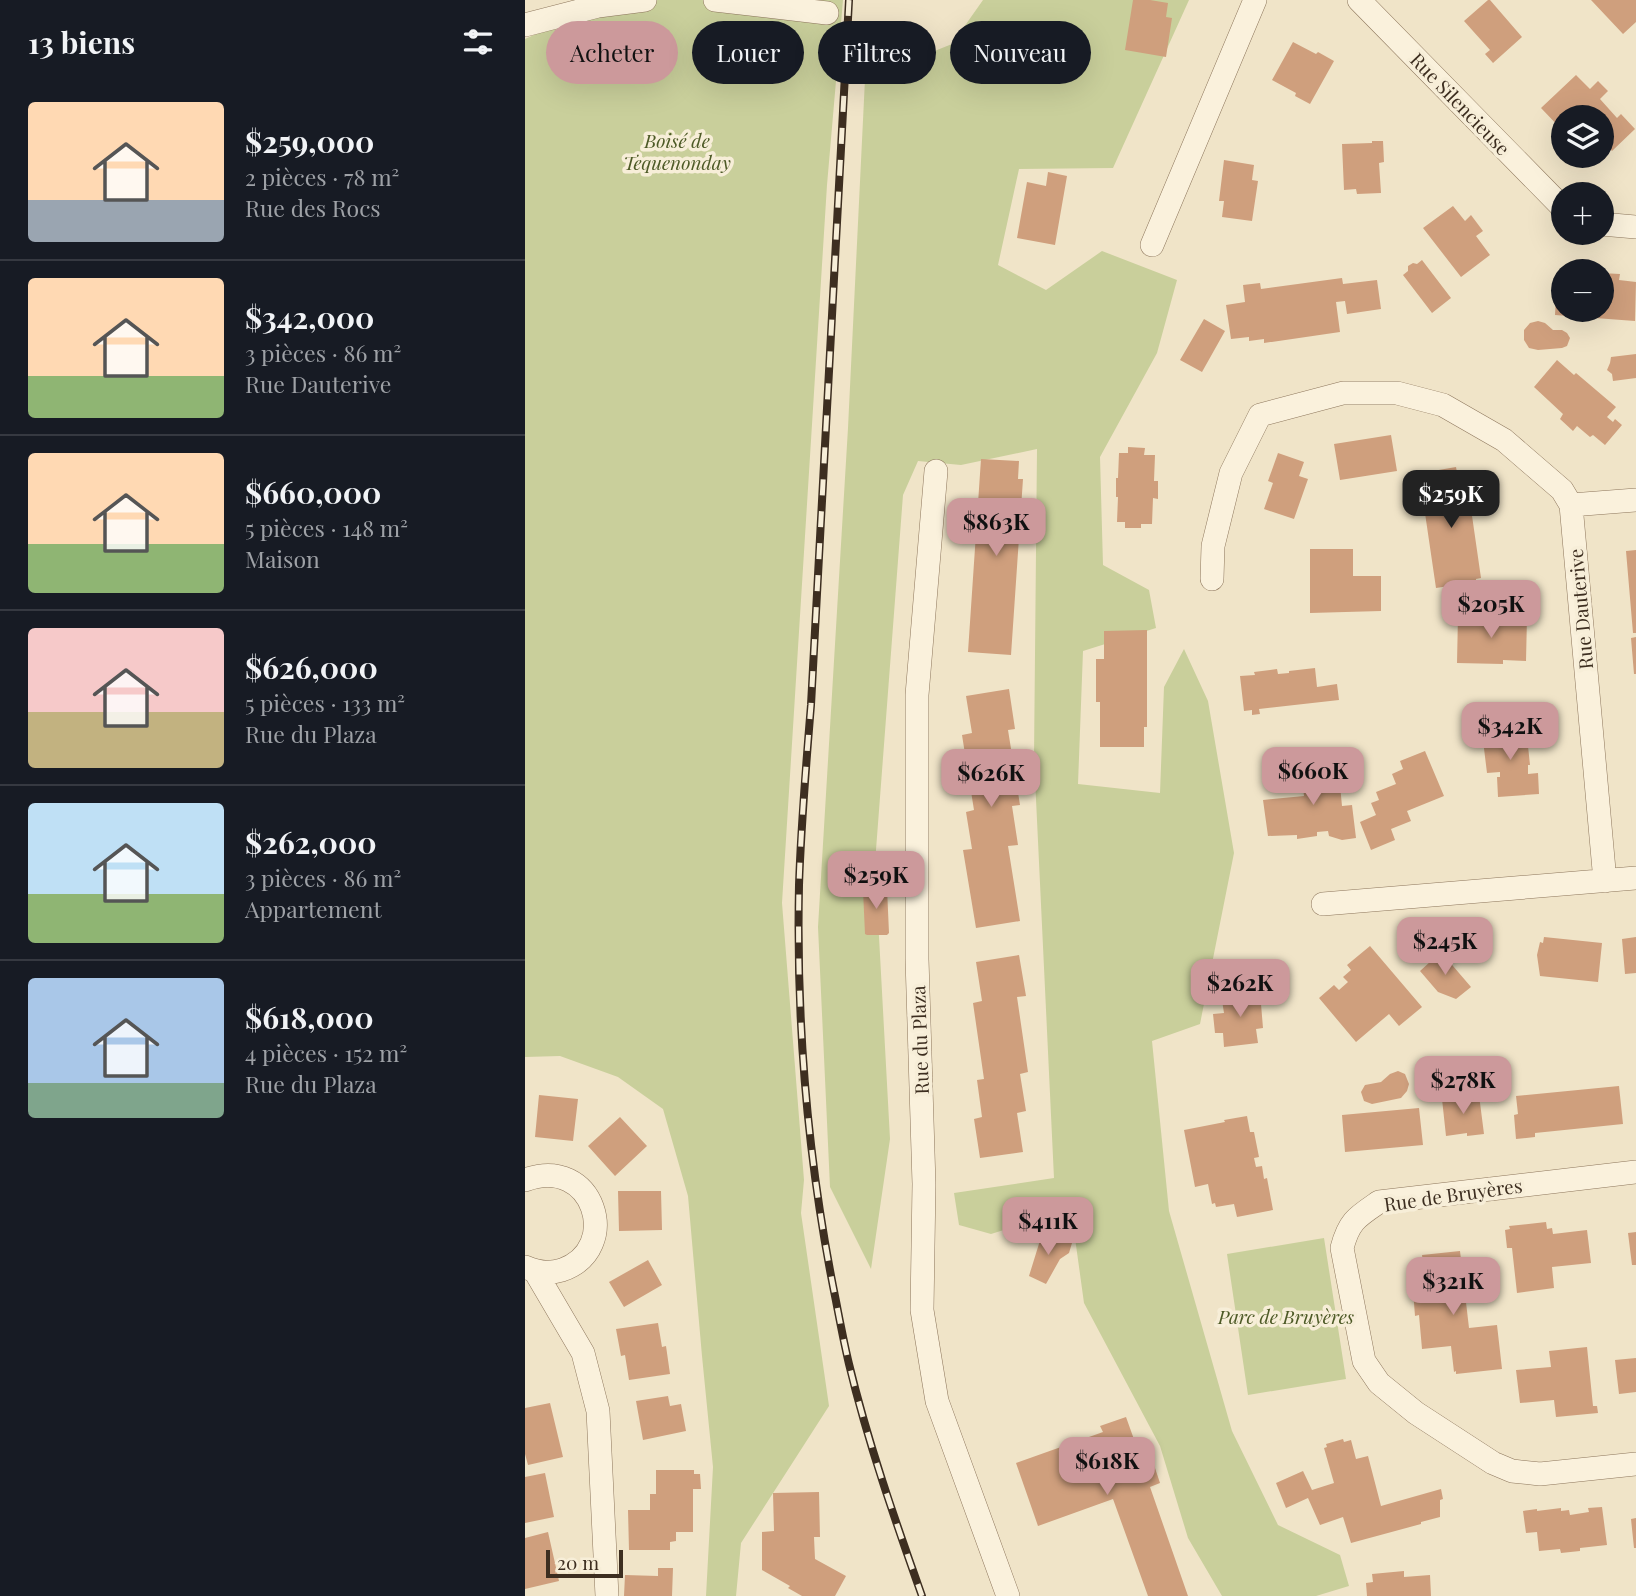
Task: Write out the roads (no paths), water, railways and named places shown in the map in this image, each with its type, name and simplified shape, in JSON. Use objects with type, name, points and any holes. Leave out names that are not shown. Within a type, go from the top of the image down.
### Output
[{"type":"street","points":[[525,25],[598,6],[645,0]]},
{"type":"street","points":[[715,0],[827,13]]},
{"type":"street","points":[[1152,245],[1255,0]]},
{"type":"street","name":"Rue Silencieuse","points":[[1359,0],[1551,196]]},
{"type":"street","points":[[1614,226],[1636,227]]},
{"type":"street","points":[[1212,579],[1213,546],[1231,473],[1260,415],[1343,393],[1397,393],[1443,405],[1504,440],[1562,490],[1571,505],[1636,500]]},
{"type":"street","name":"Rue du Plaza","points":[[936,471],[917,695],[917,959],[924,1184],[922,1310],[937,1401],[1008,1596]]},
{"type":"street","name":"Rue Dauterive","points":[[1571,505],[1605,881]]},
{"type":"street","points":[[1323,904],[1636,878]]},
{"type":"street","name":"Rue de Bruyères","points":[[1636,1172],[1379,1202],[1358,1217],[1346,1231],[1342,1248],[1364,1361],[1379,1383],[1416,1413],[1493,1463],[1512,1471],[1539,1474],[1636,1464]]},
{"type":"street","points":[[525,1180],[537,1175],[566,1178],[589,1198],[595,1216],[595,1233],[583,1257],[570,1267],[553,1273],[531,1270]]},
{"type":"street","points":[[531,1270],[583,1353],[598,1411],[607,1596]]},
{"type":"railway","points":[[849,0],[800,862],[802,1042],[818,1198],[842,1332],[873,1452],[922,1596]]},
{"type":"park label","name":"Boisé de Tequenonday","points":[[677,152]]},
{"type":"park label","name":"Parc de Bruyères","points":[[1286,1317]]}]
